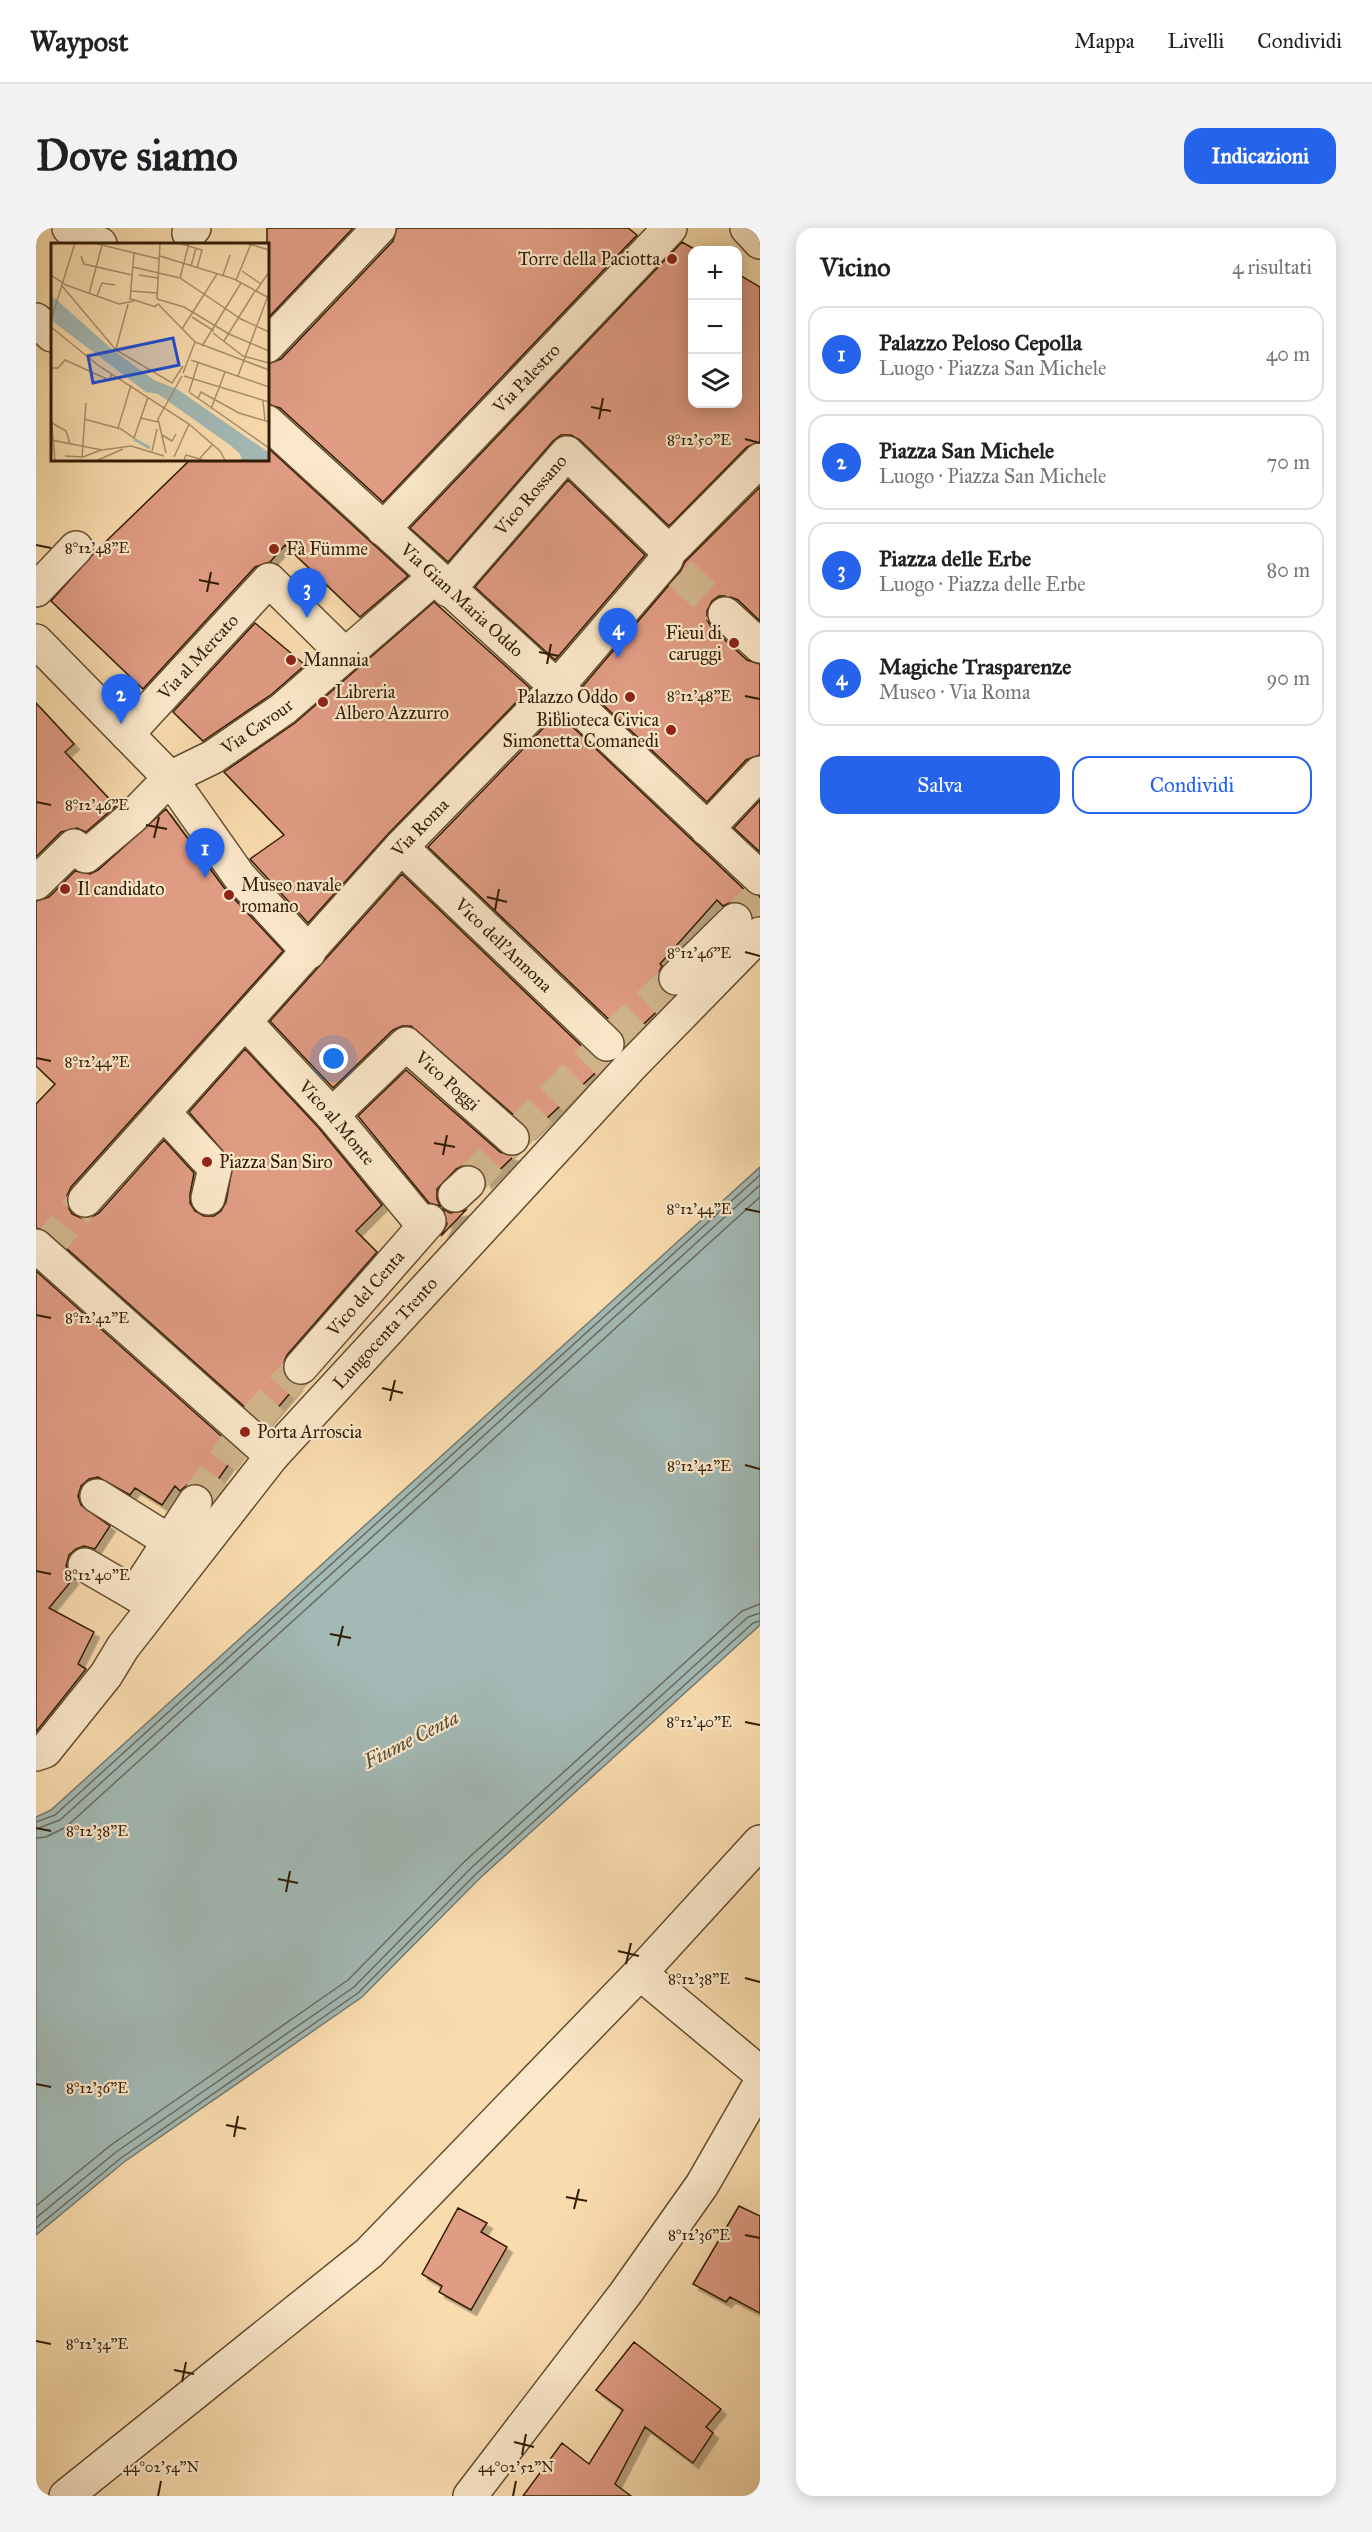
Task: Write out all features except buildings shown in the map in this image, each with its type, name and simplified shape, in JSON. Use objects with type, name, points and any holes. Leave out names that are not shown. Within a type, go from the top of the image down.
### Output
[{"type":"street","points":[[69,228],[98,243]]},
{"type":"street","points":[[268,345],[379,228]]},
{"type":"street","name":"Via Palestro","points":[[383,529],[670,228]]},
{"type":"street","points":[[747,228],[760,242]]},
{"type":"street","points":[[36,320],[51,334]]},
{"type":"street","name":"Via Gian Maria Oddo","points":[[268,423],[441,584],[557,687],[760,878]]},
{"type":"street","name":"Vico Rossano","points":[[441,584],[567,453],[672,562]]},
{"type":"street","name":"Via Roma","points":[[85,1200],[246,1023],[401,847],[557,687],[672,562],[760,460]]},
{"type":"street","points":[[36,590],[76,548]]},
{"type":"street","name":"Via Cavour","points":[[36,883],[73,841],[86,856],[131,818],[170,778],[213,757],[283,709],[344,654],[441,584]]},
{"type":"street","name":"Via al Mercato","points":[[127,734],[257,587],[344,654]]},
{"type":"street","points":[[725,614],[760,646]]},
{"type":"street","points":[[36,641],[170,778],[239,876],[309,952]]},
{"type":"street","points":[[707,829],[760,773]]},
{"type":"street","name":"Vico dell'Annona","points":[[401,847],[606,1044]]},
{"type":"street","points":[[676,978],[747,927]]},
{"type":"street","name":"Lungocenta Trento","points":[[36,1754],[45,1751],[106,1675],[123,1647],[272,1456],[630,1067],[747,927]]},
{"type":"street","name":"Vico al Monte","points":[[246,1023],[332,1115],[427,1224]]},
{"type":"street","name":"Vico Poggi","points":[[332,1115],[406,1044],[512,1138]]},
{"type":"street","points":[[164,1113],[215,1168],[208,1198]]},
{"type":"street","name":"Vico del Centa","points":[[301,1367],[427,1224]]},
{"type":"street","points":[[36,1246],[244,1434],[272,1456]]},
{"type":"street","points":[[97,1496],[169,1541]]},
{"type":"street","points":[[85,1564],[138,1596],[169,1541],[195,1502]]},
{"type":"street","points":[[66,2496],[369,2253],[640,1973],[760,1842]]},
{"type":"street","points":[[640,1973],[760,2073]]},
{"type":"street","points":[[470,2496],[625,2294],[702,2185],[760,2084]]},
{"type":"water","name":"Fiume Centa","points":[[760,1167],[760,1625],[480,1878],[362,1997],[124,2162],[36,2235],[36,1817],[51,1810]]},
{"type":"tunnel","points":[[680,573],[725,614]]},
{"type":"tunnel","points":[[735,920],[760,896]]},
{"type":"tunnel","points":[[612,1038],[676,978]]},
{"type":"tunnel","points":[[517,1134],[599,1051]]},
{"type":"tunnel","points":[[468,1183],[508,1143]]},
{"type":"tunnel","points":[[44,1251],[85,1200]]},
{"type":"tunnel","points":[[250,1425],[301,1367]]},
{"type":"tunnel","points":[[195,1502],[235,1445]]},
{"type":"place","name":"Torre della Paciotta","points":[[672,259]]},
{"type":"place","name":"Fà Fümme","points":[[274,549]]},
{"type":"place","name":"Piazza delle Erbe","points":[[307,618]]},
{"type":"place","name":"Fieui di caruggi","points":[[734,643]]},
{"type":"place","name":"Magiche Trasparenze","points":[[618,658]]},
{"type":"place","name":"Mannaia","points":[[291,660]]},
{"type":"place","name":"Palazzo Oddo","points":[[630,697]]},
{"type":"place","name":"Libreria Albero Azzurro","points":[[323,702]]},
{"type":"place","name":"Piazza San Michele","points":[[121,724]]},
{"type":"place","name":"Biblioteca Civica Simonetta Comanedi","points":[[671,730]]},
{"type":"place","name":"Palazzo Peloso Cepolla","points":[[205,878]]},
{"type":"place","name":"Il candidato","points":[[65,889]]},
{"type":"place","name":"Museo navale romano","points":[[229,895]]},
{"type":"place","name":"Piazza San Siro","points":[[207,1162]]},
{"type":"place","name":"Porta Arroscia","points":[[245,1432]]}]
